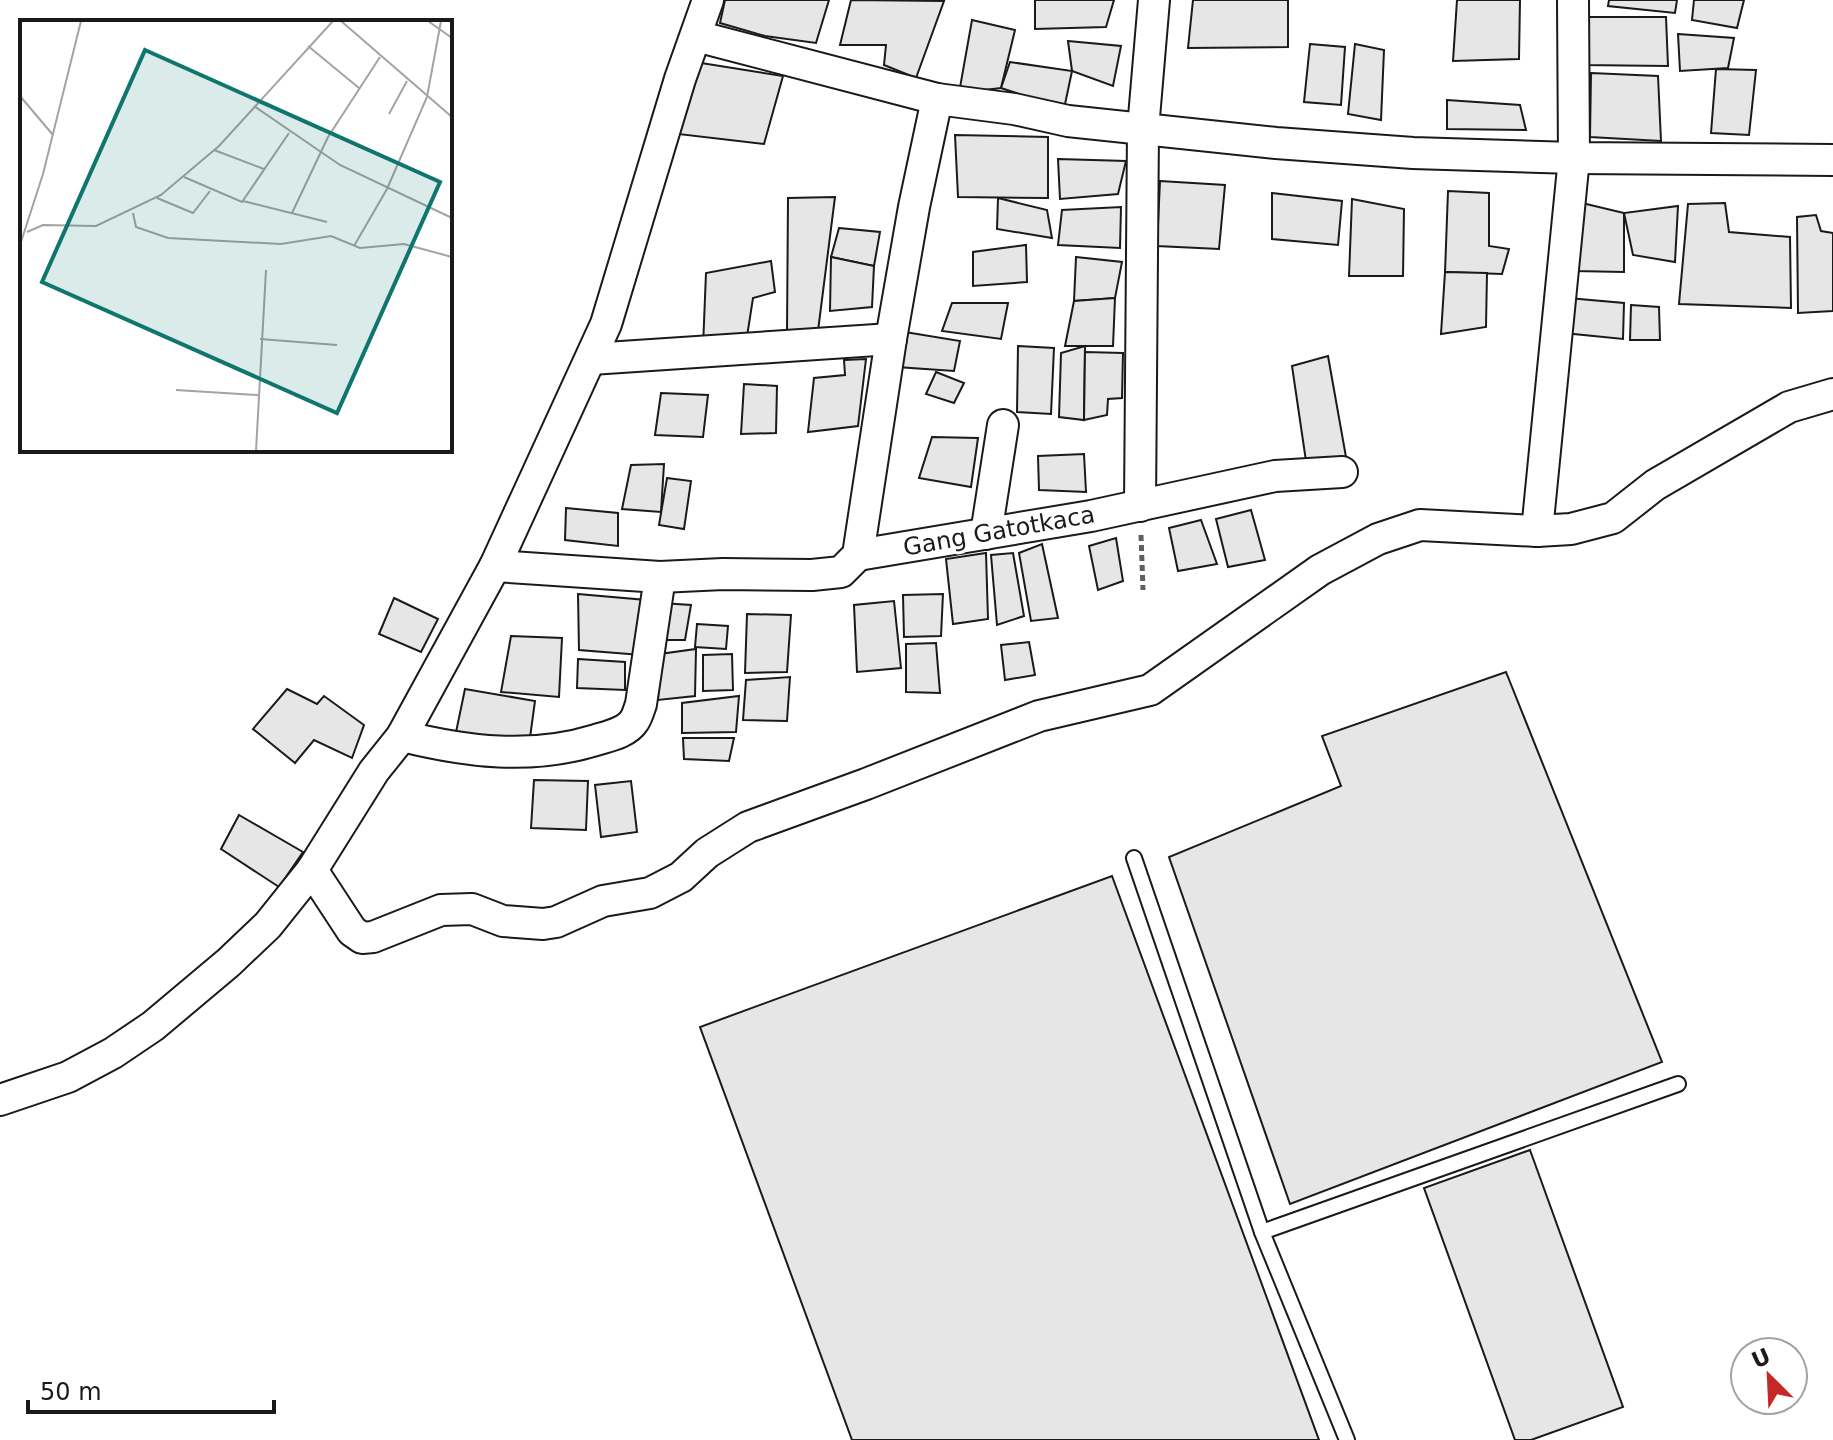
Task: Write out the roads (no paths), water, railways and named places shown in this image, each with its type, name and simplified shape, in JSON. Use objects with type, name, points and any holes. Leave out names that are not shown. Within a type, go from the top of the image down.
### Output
[{"type":"street","points":[[0,1100],[68,1077],[153,1026],[268,925],[312,870],[374,771],[402,736],[495,566],[591,359],[621,281],[708,0]]},
{"type":"street","points":[[1140,506],[1143,129],[1154,0]]},
{"type":"street","points":[[1537,531],[1574,158],[1573,0]]},
{"type":"street","points":[[696,36],[937,99],[1014,109],[1068,121],[1276,143],[1413,153],[1833,160]]},
{"type":"street","points":[[495,566],[660,577],[812,575],[841,572],[858,555],[891,339],[937,99]]},
{"type":"street","points":[[591,359],[891,339]]},
{"type":"street","points":[[312,870],[352,931],[362,938],[373,937],[423,916],[455,909],[472,909],[503,921],[532,924],[556,922],[603,901],[650,893],[670,884],[728,839],[762,822],[1039,716],[1150,690],[1320,570],[1395,532],[1420,525],[1537,531],[1571,529],[1613,518],[1655,485],[1789,407],[1833,394]]},
{"type":"street","points":[[986,534],[1003,425]]},
{"type":"street","name":"Gang Gatotkaca","points":[[858,555],[1140,506],[1275,476],[1342,472]]},
{"type":"street","points":[[402,736],[439,745],[527,753],[582,745],[625,730],[635,720],[641,704],[660,577]]},
{"type":"lane","points":[[1134,858],[1262,1232],[1347,1440]]},
{"type":"lane","points":[[1262,1232],[1678,1084]]}]
